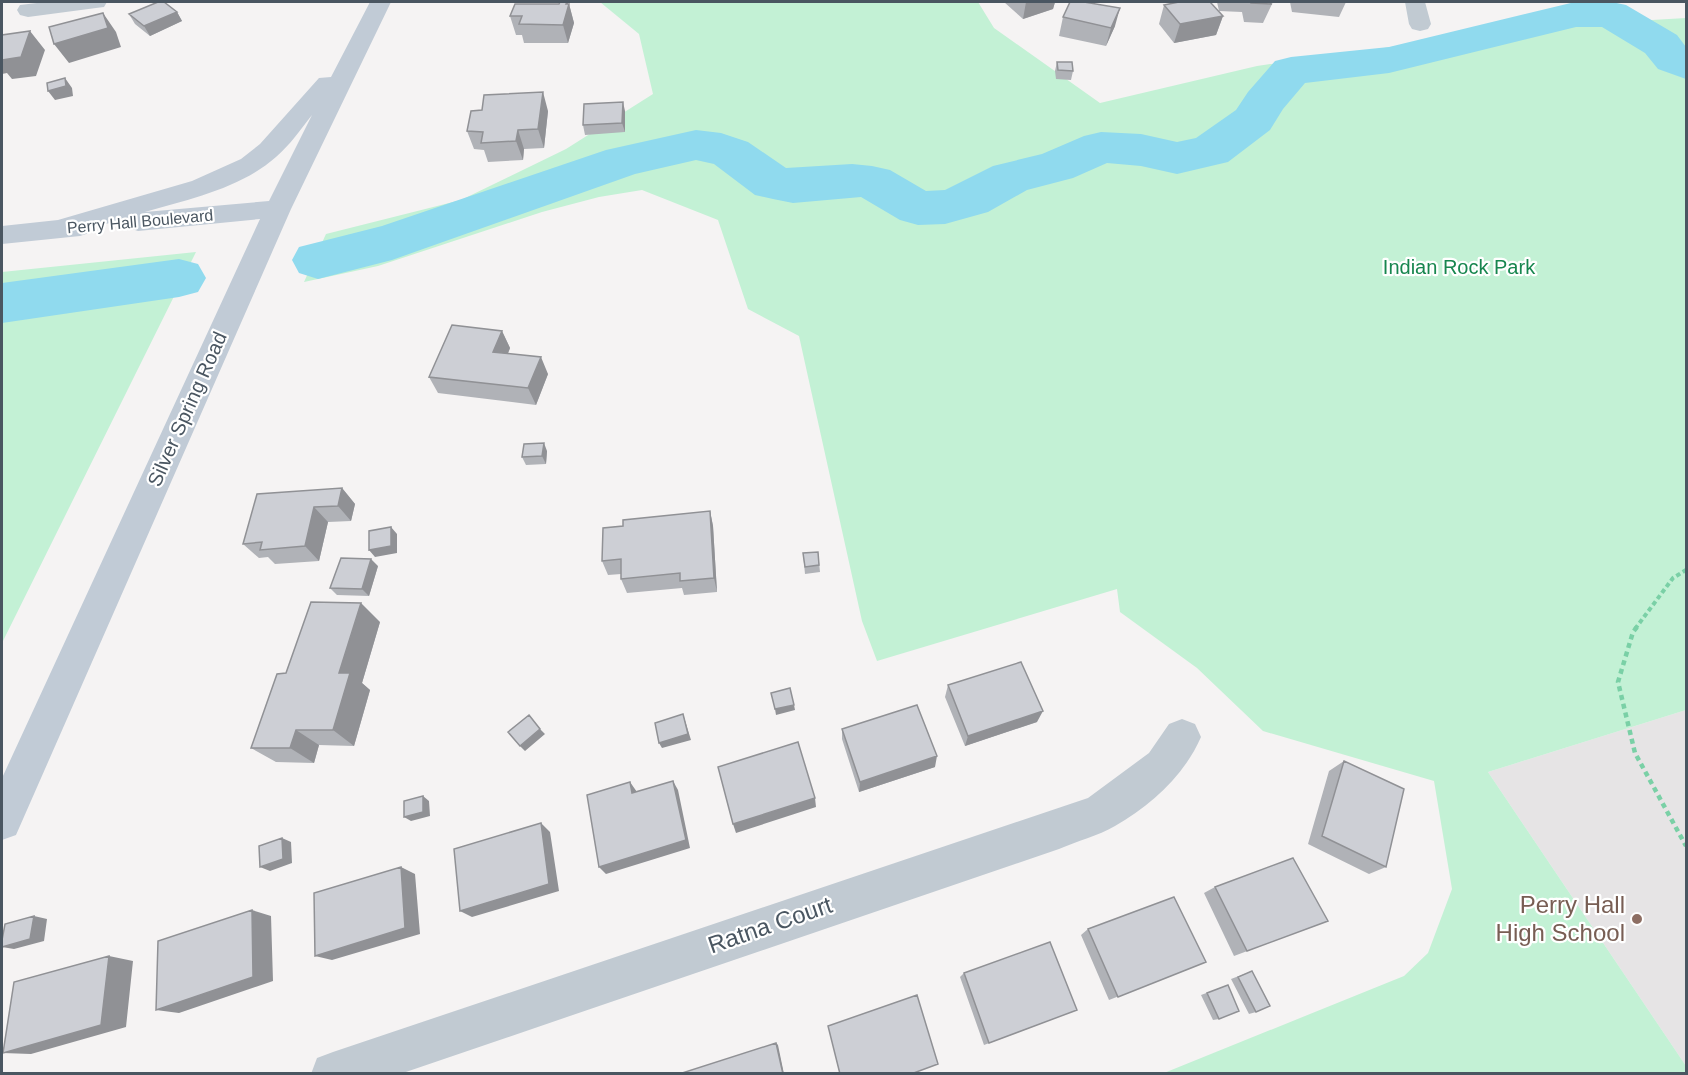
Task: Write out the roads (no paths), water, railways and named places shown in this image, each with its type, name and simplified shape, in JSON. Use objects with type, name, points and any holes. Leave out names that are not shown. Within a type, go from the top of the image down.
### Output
[{"type":"main road","name":"Silver Spring Road","points":[[2,821],[278,209],[380,2]]},
{"type":"main road","points":[[59,229],[201,188],[250,165],[269,150],[356,50]]},
{"type":"main road","name":"Perry Hall Boulevard","points":[[2,234],[278,209]]},
{"type":"street","points":[[28,10],[96,2]]},
{"type":"street","points":[[1415,2],[1420,24]]},
{"type":"street","name":"Ratna Court","points":[[333,1074],[1090,817],[1128,794],[1161,766],[1182,737]]},
{"type":"waterway","points":[[1576,14],[1586,2]]},
{"type":"waterway","points":[[318,260],[392,242],[623,161],[696,145],[731,153],[773,183],[793,186],[852,180],[872,182],[918,208],[945,207],[970,200],[1011,178],[1056,167],[1101,147],[1141,150],[1177,158],[1211,151],[1253,120],[1264,102],[1291,71],[1389,60],[1576,14],[1611,14],[1661,44],[1674,60],[1686,66]]},
{"type":"waterway","points":[[2,303],[179,278]]},
{"type":"place","name":"Perry Hall High School","points":[[1637,919]]},
{"type":"park label","name":"Indian Rock Park","points":[[1459,267]]}]
